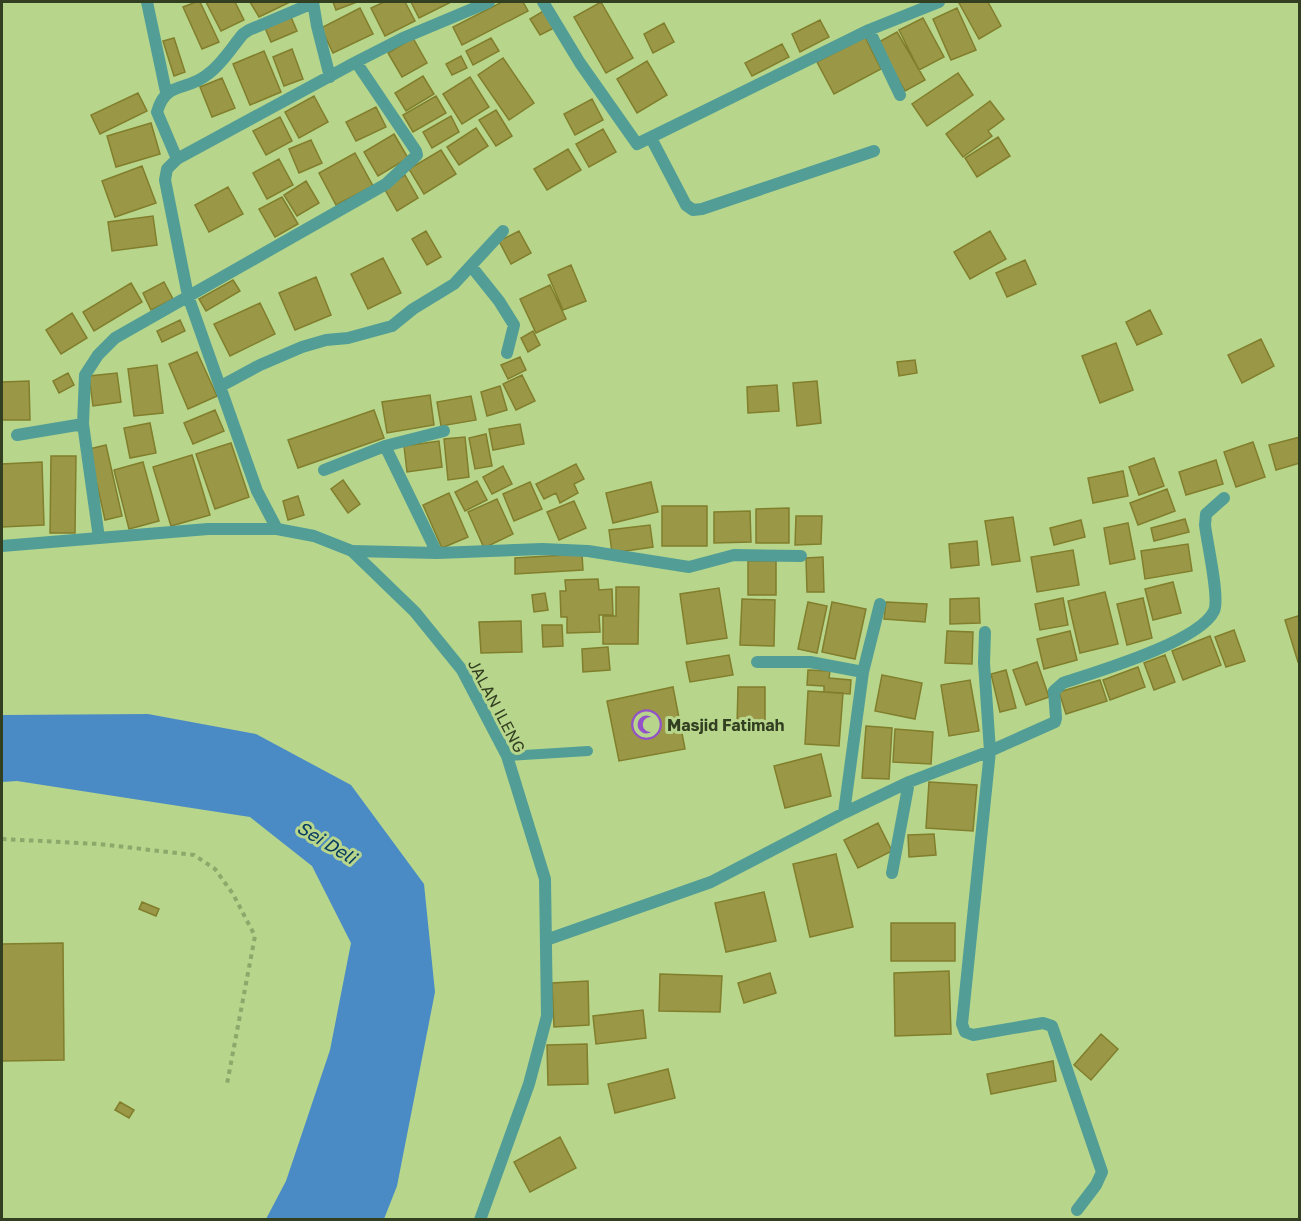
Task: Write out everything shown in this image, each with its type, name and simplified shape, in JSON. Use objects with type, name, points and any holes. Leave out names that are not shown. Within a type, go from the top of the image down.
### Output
[{"type":"street","points":[[147,2],[166,93]]},
{"type":"street","points":[[177,159],[157,112],[160,99],[166,93],[199,81],[210,73],[249,30],[313,2],[330,77]]},
{"type":"street","points":[[277,528],[258,491],[188,296],[165,180],[167,169],[177,159],[356,62],[403,38],[489,2]]},
{"type":"street","points":[[543,2],[580,63],[637,144],[869,30],[939,2]]},
{"type":"street","points":[[869,30],[900,95]]},
{"type":"street","points":[[99,538],[83,424],[85,375],[98,355],[115,338],[386,184],[417,155],[356,62]]},
{"type":"street","points":[[651,138],[686,205],[693,210],[702,209],[874,151]]},
{"type":"street","points":[[221,386],[260,365],[302,347],[392,326],[413,309],[454,284],[503,231]]},
{"type":"street","points":[[471,266],[500,301],[514,325],[507,353]]},
{"type":"street","points":[[17,435],[83,424]]},
{"type":"street","points":[[324,470],[385,446],[444,431]]},
{"type":"street","points":[[385,446],[437,553]]},
{"type":"street","points":[[546,940],[711,882],[909,782],[990,752],[1055,722],[1054,691],[1063,683],[1168,646],[1203,623],[1214,612],[1216,599],[1205,525],[1206,514],[1224,498]]},
{"type":"street","name":"JALAN ILENG","points":[[2,546],[208,529],[277,528],[314,536],[352,551],[415,612],[462,670],[507,756],[545,879],[547,1016],[529,1084],[480,1220]]},
{"type":"street","points":[[352,551],[437,553],[543,549],[588,551],[689,567],[734,555],[801,556]]},
{"type":"street","points":[[844,813],[863,672],[880,604]]},
{"type":"street","points":[[985,632],[984,663],[990,752],[962,1024],[965,1032],[973,1035],[1043,1023],[1052,1026],[1102,1172],[1096,1185],[1077,1210]]},
{"type":"street","points":[[757,662],[810,662],[863,672]]},
{"type":"street","points":[[892,873],[909,782]]},
{"type":"lane","points":[[507,756],[588,751]]},
{"type":"path","points":[[2,839],[99,844],[194,855],[215,869],[233,894],[255,936],[227,1084]]},
{"type":"water","name":"Sei Deli","points":[[148,714],[256,734],[351,785],[424,884],[435,992],[397,1186],[384,1219],[266,1219],[286,1181],[330,1050],[351,943],[312,866],[250,817],[17,781],[2,782],[2,715]]},
{"type":"building","points":[[200,2],[219,42],[202,49],[183,7]]},
{"type":"building","points":[[206,2],[235,2],[244,20],[221,31]]},
{"type":"building","points":[[250,2],[290,2],[259,17]]},
{"type":"building","points":[[333,2],[357,2],[336,10]]},
{"type":"building","points":[[384,2],[405,2],[415,21],[385,36],[371,8]]},
{"type":"building","points":[[411,2],[451,2],[419,18]]},
{"type":"building","points":[[502,2],[523,2],[528,11],[462,45],[453,27]]},
{"type":"building","points":[[601,2],[633,58],[606,73],[574,17]]},
{"type":"building","points":[[988,2],[1001,26],[979,39],[959,3]]},
{"type":"building","points":[[360,8],[373,34],[333,53],[321,28]]},
{"type":"building","points":[[957,8],[976,50],[951,60],[933,19]]},
{"type":"building","points":[[545,10],[554,28],[540,35],[530,19]]},
{"type":"building","points":[[291,17],[297,31],[271,42],[265,28]]},
{"type":"building","points":[[923,18],[944,57],[919,70],[899,30]]},
{"type":"building","points":[[820,20],[829,37],[800,52],[792,34]]},
{"type":"building","points":[[664,23],[674,42],[653,53],[644,34]]},
{"type":"building","points":[[897,32],[925,80],[905,91],[877,43]]},
{"type":"building","points":[[865,37],[881,69],[834,94],[817,62]]},
{"type":"building","points":[[174,38],[185,72],[174,76],[163,41]]},
{"type":"building","points":[[413,38],[427,63],[402,77],[388,53]]},
{"type":"building","points":[[491,38],[499,51],[473,65],[466,51]]},
{"type":"building","points":[[782,44],[789,57],[752,76],[745,63]]},
{"type":"building","points":[[292,49],[303,79],[284,86],[273,57]]},
{"type":"building","points":[[264,51],[281,92],[250,105],[233,64]]},
{"type":"building","points":[[461,56],[467,68],[452,75],[446,64]]},
{"type":"building","points":[[503,58],[534,103],[509,120],[478,75]]},
{"type":"building","points":[[647,61],[667,95],[637,113],[617,79]]},
{"type":"building","points":[[958,73],[973,95],[927,126],[912,104]]},
{"type":"building","points":[[423,76],[434,94],[406,111],[395,93]]},
{"type":"building","points":[[470,77],[489,107],[462,124],[443,94]]},
{"type":"building","points":[[222,78],[235,108],[212,117],[200,87]]},
{"type":"building","points":[[138,93],[147,111],[100,134],[91,115]]},
{"type":"building","points":[[314,96],[328,122],[299,138],[285,112]]},
{"type":"building","points":[[436,96],[446,113],[413,132],[403,115]]},
{"type":"building","points":[[592,99],[603,120],[575,135],[564,114]]},
{"type":"building","points":[[990,101],[1004,119],[988,131],[992,136],[963,157],[946,134]]},
{"type":"building","points":[[376,107],[386,127],[356,141],[346,122]]},
{"type":"building","points":[[496,110],[512,136],[496,146],[479,120]]},
{"type":"building","points":[[451,116],[459,132],[432,148],[423,132]]},
{"type":"building","points":[[280,117],[292,141],[266,155],[253,131]]},
{"type":"building","points":[[151,123],[160,154],[116,167],[107,136]]},
{"type":"building","points":[[476,128],[488,146],[459,165],[447,147]]},
{"type":"building","points":[[603,129],[616,152],[589,167],[576,144]]},
{"type":"building","points":[[394,134],[408,158],[378,176],[364,152]]},
{"type":"building","points":[[998,137],[1010,156],[977,177],[965,158]]},
{"type":"building","points":[[311,140],[322,163],[299,173],[289,149]]},
{"type":"building","points":[[568,149],[581,170],[547,190],[534,169]]},
{"type":"building","points":[[441,150],[456,174],[424,194],[409,169]]},
{"type":"building","points":[[355,153],[373,186],[336,205],[319,173]]},
{"type":"building","points":[[279,159],[293,185],[267,199],[253,173]]},
{"type":"building","points":[[142,166],[156,203],[115,217],[102,181]]},
{"type":"building","points":[[405,175],[418,198],[397,211],[384,188]]},
{"type":"building","points":[[306,181],[319,203],[297,216],[284,195]]},
{"type":"building","points":[[228,187],[243,214],[209,232],[195,205]]},
{"type":"building","points":[[282,197],[298,224],[275,237],[259,209]]},
{"type":"building","points":[[153,216],[157,245],[112,251],[108,222]]},
{"type":"building","points":[[426,231],[441,257],[427,265],[412,239]]},
{"type":"building","points":[[519,231],[531,253],[511,264],[499,241]]},
{"type":"building","points":[[990,231],[1006,259],[970,279],[954,252]]},
{"type":"building","points":[[383,258],[401,293],[368,309],[351,274]]},
{"type":"building","points":[[1025,260],[1036,284],[1007,297],[996,273]]},
{"type":"building","points":[[571,265],[586,301],[563,310],[548,275]]},
{"type":"building","points":[[316,277],[331,315],[295,330],[279,293]]},
{"type":"building","points":[[233,280],[240,291],[206,311],[199,299]]},
{"type":"building","points":[[164,282],[173,299],[151,310],[143,293]]},
{"type":"building","points":[[131,283],[142,302],[94,331],[83,312]]},
{"type":"building","points":[[550,285],[566,319],[536,333],[520,299]]},
{"type":"building","points":[[260,303],[275,334],[230,356],[214,324]]},
{"type":"building","points":[[1150,310],[1162,334],[1137,345],[1126,322]]},
{"type":"building","points":[[72,313],[87,338],[61,354],[46,330]]},
{"type":"building","points":[[180,320],[185,331],[162,342],[157,331]]},
{"type":"building","points":[[533,331],[540,345],[528,352],[521,338]]},
{"type":"building","points":[[1261,339],[1274,366],[1242,383],[1228,355]]},
{"type":"building","points":[[1116,343],[1133,390],[1100,403],[1082,356]]},
{"type":"building","points":[[197,352],[217,396],[188,409],[169,364]]},
{"type":"building","points":[[520,357],[526,370],[508,379],[501,365]]},
{"type":"building","points":[[915,360],[917,373],[899,376],[897,362]]},
{"type":"building","points":[[157,365],[163,413],[134,416],[128,369]]},
{"type":"building","points":[[68,373],[74,385],[59,393],[53,381]]},
{"type":"building","points":[[117,373],[121,402],[93,406],[89,376]]},
{"type":"building","points":[[522,375],[535,401],[516,410],[503,384]]},
{"type":"building","points":[[29,381],[30,420],[2,420],[2,382]]},
{"type":"building","points":[[817,381],[821,423],[797,426],[793,383]]},
{"type":"building","points":[[777,385],[779,411],[748,413],[747,387]]},
{"type":"building","points":[[500,386],[507,410],[487,416],[481,392]]},
{"type":"building","points":[[430,395],[434,425],[387,433],[382,402]]},
{"type":"building","points":[[471,396],[476,420],[441,426],[437,402]]},
{"type":"building","points":[[215,410],[224,431],[193,444],[184,423]]},
{"type":"building","points":[[374,410],[384,438],[298,468],[288,440]]},
{"type":"building","points":[[150,423],[156,453],[130,458],[124,428]]},
{"type":"building","points":[[520,424],[524,444],[493,450],[489,429]]},
{"type":"building","points":[[486,434],[492,466],[475,469],[469,438]]},
{"type":"building","points":[[465,437],[469,477],[448,480],[444,439]]},
{"type":"building","points":[[1300,437],[1300,463],[1276,470],[1269,445]]},
{"type":"building","points":[[439,441],[442,467],[407,472],[404,446]]},
{"type":"building","points":[[1253,442],[1265,477],[1236,487],[1224,452]]},
{"type":"building","points":[[231,443],[249,497],[215,509],[196,454]]},
{"type":"building","points":[[106,445],[122,516],[105,520],[89,449]]},
{"type":"building","points":[[192,455],[210,515],[171,526],[153,467]]},
{"type":"building","points":[[51,456],[76,456],[75,533],[50,533]]},
{"type":"building","points":[[1154,458],[1164,486],[1139,495],[1129,467]]},
{"type":"building","points":[[1216,460],[1223,484],[1186,495],[1179,472]]},
{"type":"building","points":[[42,462],[44,525],[2,527],[2,464]]},
{"type":"building","points":[[143,462],[159,521],[129,529],[114,470]]},
{"type":"building","points":[[576,464],[584,479],[574,484],[578,493],[560,503],[556,493],[544,499],[536,484]]},
{"type":"building","points":[[503,466],[512,484],[492,494],[483,477]]},
{"type":"building","points":[[1123,471],[1128,496],[1093,503],[1088,478]]},
{"type":"building","points":[[343,480],[360,504],[348,513],[331,489]]},
{"type":"building","points":[[477,481],[487,500],[465,511],[455,492]]},
{"type":"building","points":[[530,482],[542,509],[514,521],[503,494]]},
{"type":"building","points":[[651,482],[658,512],[613,523],[606,493]]},
{"type":"building","points":[[1167,489],[1175,511],[1138,525],[1130,503]]},
{"type":"building","points":[[449,493],[468,537],[442,548],[423,505]]},
{"type":"building","points":[[298,496],[304,515],[288,520],[283,501]]},
{"type":"building","points":[[497,499],[513,534],[484,548],[468,512]]},
{"type":"building","points":[[574,501],[586,528],[559,540],[547,512]]},
{"type":"building","points":[[662,506],[707,506],[707,546],[662,546]]},
{"type":"building","points":[[789,508],[789,543],[756,543],[756,509]]},
{"type":"building","points":[[750,511],[751,542],[714,543],[714,512]]},
{"type":"building","points":[[796,516],[822,516],[821,544],[795,545]]},
{"type":"building","points":[[1013,517],[1020,561],[992,565],[985,521]]},
{"type":"building","points":[[1185,519],[1189,532],[1154,541],[1151,528]]},
{"type":"building","points":[[1081,520],[1085,537],[1054,545],[1050,528]]},
{"type":"building","points":[[1128,523],[1135,559],[1110,564],[1104,528]]},
{"type":"building","points":[[650,525],[653,547],[612,553],[609,530]]},
{"type":"building","points":[[977,541],[979,565],[951,568],[949,544]]},
{"type":"building","points":[[1188,544],[1192,571],[1145,579],[1141,551]]},
{"type":"building","points":[[1073,550],[1079,585],[1037,592],[1031,557]]},
{"type":"building","points":[[582,554],[583,570],[515,574],[515,558]]},
{"type":"building","points":[[823,557],[824,592],[807,592],[806,558]]},
{"type":"building","points":[[748,561],[776,561],[776,595],[748,595]]},
{"type":"building","points":[[598,579],[599,590],[612,589],[613,615],[599,615],[600,632],[567,633],[567,617],[561,617],[560,591],[566,591],[565,580]]},
{"type":"building","points":[[1173,582],[1181,613],[1153,620],[1145,589]]},
{"type":"building","points":[[616,587],[639,587],[638,644],[603,644],[603,616],[616,616]]},
{"type":"building","points":[[719,588],[727,638],[687,644],[680,594]]},
{"type":"building","points":[[1105,592],[1118,644],[1080,653],[1068,601]]},
{"type":"building","points":[[545,593],[548,610],[534,612],[532,595]]},
{"type":"building","points":[[979,598],[980,623],[950,624],[950,599]]},
{"type":"building","points":[[1063,598],[1068,625],[1040,630],[1035,604]]},
{"type":"building","points":[[1143,598],[1152,638],[1127,645],[1117,604]]},
{"type":"building","points":[[742,599],[775,600],[774,646],[740,645]]},
{"type":"building","points":[[808,602],[827,606],[817,653],[798,649]]},
{"type":"building","points":[[832,602],[866,609],[855,659],[822,652]]},
{"type":"building","points":[[886,602],[927,604],[925,622],[884,619]]},
{"type":"building","points":[[1298,616],[1300,661],[1298,662],[1285,620]]},
{"type":"building","points":[[521,621],[522,652],[481,653],[479,622]]},
{"type":"building","points":[[542,625],[562,625],[563,646],[543,647]]},
{"type":"building","points":[[1234,630],[1245,661],[1226,667],[1215,637]]},
{"type":"building","points":[[947,631],[973,632],[972,664],[945,663]]},
{"type":"building","points":[[1070,631],[1077,660],[1044,669],[1037,639]]},
{"type":"building","points":[[1210,636],[1221,665],[1183,680],[1172,651]]},
{"type":"building","points":[[608,647],[610,670],[583,672],[582,649]]},
{"type":"building","points":[[729,655],[733,675],[690,682],[686,662]]},
{"type":"building","points":[[1165,655],[1175,682],[1154,690],[1144,663]]},
{"type":"building","points":[[1037,662],[1049,697],[1026,705],[1013,670]]},
{"type":"building","points":[[1138,667],[1145,687],[1110,700],[1103,680]]},
{"type":"building","points":[[808,670],[830,671],[829,678],[851,680],[850,694],[824,692],[824,686],[807,685]]},
{"type":"building","points":[[1006,670],[1016,708],[1000,712],[991,674]]},
{"type":"building","points":[[882,675],[922,683],[915,719],[875,711]]},
{"type":"building","points":[[970,680],[979,731],[949,736],[941,685]]},
{"type":"building","points":[[1100,680],[1107,701],[1066,714],[1059,692]]},
{"type":"building","name":"Masjid Fatimah","points":[[673,687],[685,749],[619,761],[607,701]]},
{"type":"building","points":[[738,687],[765,687],[765,726],[737,726]]},
{"type":"building","points":[[808,691],[843,693],[839,746],[805,744]]},
{"type":"building","points":[[866,726],[892,728],[889,779],[862,778]]},
{"type":"building","points":[[895,729],[933,732],[931,764],[893,762]]},
{"type":"building","points":[[821,754],[831,796],[785,808],[774,766]]},
{"type":"building","points":[[929,782],[977,785],[973,831],[926,828]]},
{"type":"building","points":[[878,823],[892,851],[858,868],[844,840]]},
{"type":"building","points":[[934,834],[936,855],[909,857],[908,835]]},
{"type":"building","points":[[836,854],[853,927],[810,937],[793,864]]},
{"type":"building","points":[[764,892],[776,941],[726,952],[715,903]]},
{"type":"building","points":[[142,902],[159,909],[156,916],[139,909]]},
{"type":"building","points":[[891,923],[955,923],[955,961],[891,961]]},
{"type":"building","points":[[63,943],[64,1060],[2,1061],[2,944]]},
{"type":"building","points":[[949,971],[951,1034],[895,1036],[894,973]]},
{"type":"building","points":[[770,973],[776,993],[744,1003],[738,983]]},
{"type":"building","points":[[660,974],[722,976],[720,1012],[659,1011]]},
{"type":"building","points":[[588,981],[589,1025],[554,1027],[552,983]]},
{"type":"building","points":[[643,1010],[646,1038],[596,1044],[593,1016]]},
{"type":"building","points":[[1101,1034],[1118,1049],[1091,1080],[1074,1065]]},
{"type":"building","points":[[587,1044],[588,1084],[548,1085],[547,1045]]},
{"type":"building","points":[[1053,1061],[1056,1081],[991,1094],[987,1074]]},
{"type":"building","points":[[668,1069],[675,1098],[615,1113],[608,1084]]},
{"type":"building","points":[[120,1102],[134,1110],[129,1118],[115,1110]]},
{"type":"building","points":[[560,1137],[576,1168],[530,1192],[514,1162]]},
{"type":"place","name":"Masjid Fatimah","points":[[646,725]]}]
